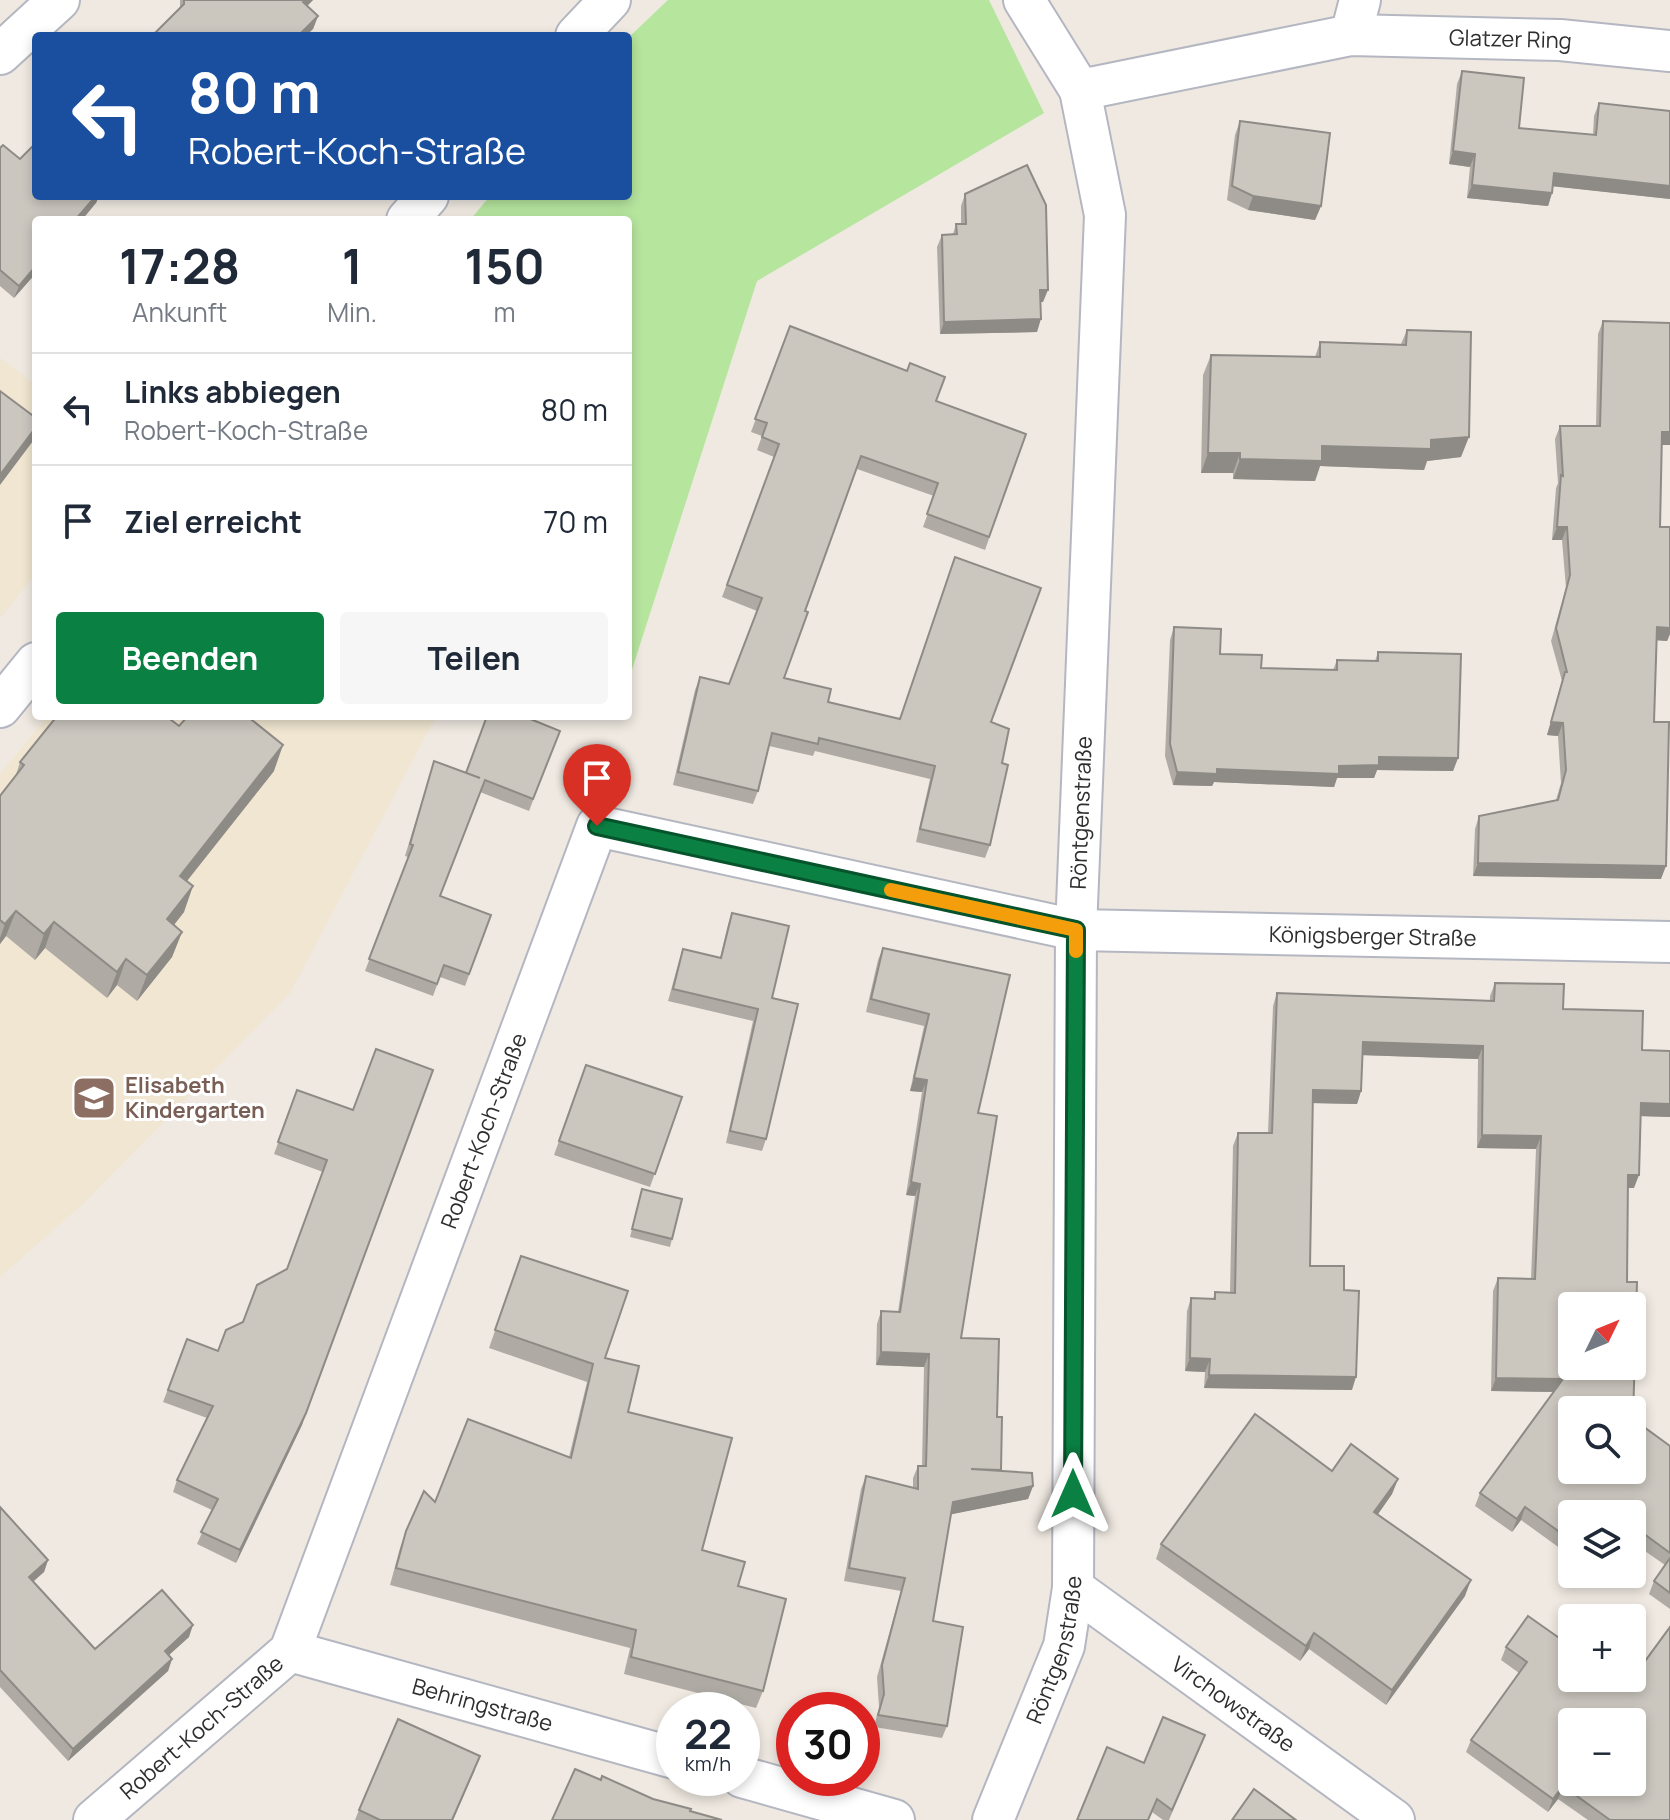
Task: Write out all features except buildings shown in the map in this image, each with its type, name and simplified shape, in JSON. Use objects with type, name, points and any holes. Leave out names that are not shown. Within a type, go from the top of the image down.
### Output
[{"type":"street","points":[[0,54],[59,0]]},
{"type":"street","points":[[580,32],[610,0]]},
{"type":"street","name":"Röntgenstraße","points":[[993,1820],[1064,1646],[1073,1588],[1076,930],[1105,215],[1080,90],[1024,0]]},
{"type":"street","name":"Glatzer Ring","points":[[1080,90],[1356,17],[1670,51]]},
{"type":"street","points":[[410,216],[424,200]]},
{"type":"street","points":[[0,707],[32,668]]},
{"type":"street","name":"Robert-Koch-Straße","points":[[94,1820],[290,1651],[597,826],[1076,930]]},
{"type":"street","name":"Königsberger Straße","points":[[1076,930],[1670,942]]},
{"type":"street","name":"Virchowstraße","points":[[1073,1588],[1394,1820]]},
{"type":"street","name":"Behringstraße","points":[[290,1651],[656,1753]]},
{"type":"street","points":[[760,1782],[894,1820]]},
{"type":"shaded area","points":[[0,358],[32,382],[32,579],[0,618]]},
{"type":"shaded area","name":"Elisabeth Kindergarten","points":[[45,720],[434,720],[290,993],[84,1203],[0,1277],[0,774]]},
{"type":"green space","points":[[668,0],[989,0],[1044,113],[757,281],[632,670],[632,216],[473,216],[487,200],[632,200],[632,34]]},
{"type":"slow traffic","points":[[891,890],[1076,930],[1076,951]]},
{"type":"place","name":"Elisabeth Kindergarten","points":[[94,1098]]},
{"type":"route","points":[[597,826],[1076,930],[1073,1494]]}]
